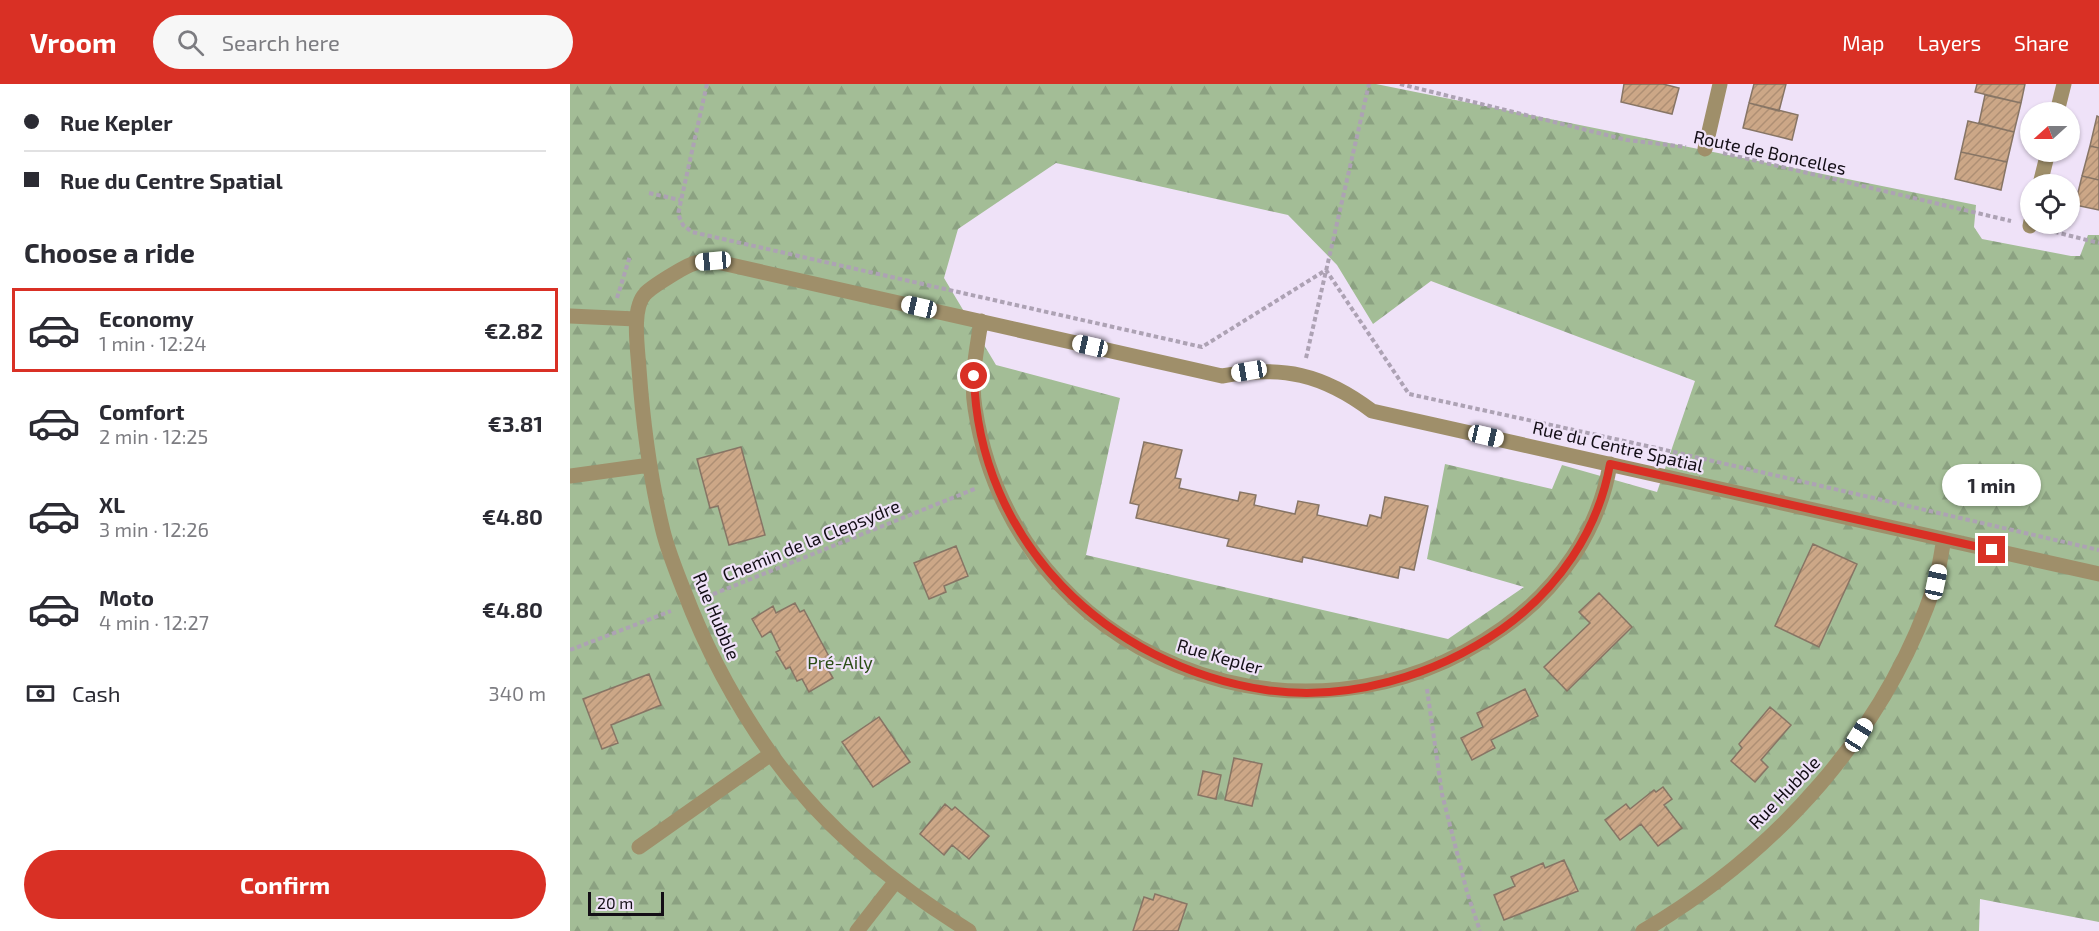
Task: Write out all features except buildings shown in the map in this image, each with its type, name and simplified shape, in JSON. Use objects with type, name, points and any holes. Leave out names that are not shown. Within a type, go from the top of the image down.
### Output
[{"type":"street","points":[[1705,148],[1720,84]]},
{"type":"street","points":[[2060,102],[2064,84]]},
{"type":"street","name":"Rue Hubble","points":[[713,261],[695,263],[644,295],[636,319],[642,412],[650,465],[664,533],[689,604],[723,678],[771,754],[800,791],[831,825],[896,881],[940,914],[969,931]]},
{"type":"street","name":"Rue du Centre Spatial","points":[[713,261],[1222,376],[1249,371],[1276,371],[1302,375],[1332,385],[1351,395],[1372,411],[2099,574]]},
{"type":"street","points":[[570,316],[612,316],[636,319]]},
{"type":"street","name":"Rue Kepler","points":[[981,321],[974,376],[975,407],[983,446],[994,481],[1022,536],[1066,591],[1116,632],[1167,662],[1199,675],[1236,684],[1268,690],[1335,692],[1370,686],[1425,671],[1482,643],[1514,620],[1540,597],[1567,566],[1590,530],[1602,499],[1610,464]]},
{"type":"street","points":[[570,476],[650,465]]},
{"type":"street","name":"Rue Hubble","points":[[1643,931],[1739,865],[1828,777],[1890,685],[1916,635],[1936,582],[1944,539]]},
{"type":"street","points":[[639,847],[771,754]]},
{"type":"street","points":[[857,931],[896,881]]},
{"type":"path","points":[[706,84],[678,214],[683,225],[692,232],[1202,347],[1326,270]]},
{"type":"path","points":[[1302,375],[1369,84]]},
{"type":"path","name":"Route de Boncelles","points":[[1400,84],[1627,140],[1705,148],[2020,221]]},
{"type":"path","points":[[649,193],[680,200]]},
{"type":"path","name":"Route de Boncelles","points":[[2068,234],[2099,243]]},
{"type":"path","points":[[612,316],[630,256]]},
{"type":"path","points":[[1326,270],[1408,394],[1661,449],[2099,550]]},
{"type":"path","name":"Chemin de la Clepsydre","points":[[570,650],[994,481]]},
{"type":"path","points":[[1425,671],[1442,795],[1467,892],[1480,931]]},
{"type":"green space","name":"Pré-Aily","points":[[570,84],[1376,84],[1976,205],[1974,227],[1982,239],[2080,256],[2088,235],[2099,235],[2099,922],[1980,899],[1979,931],[570,931]],"holes":[[[1056,163],[1288,215],[1337,265],[1373,324],[1431,281],[1695,381],[1657,492],[1562,465],[1552,489],[1445,464],[1427,559],[1524,587],[1448,639],[1086,555],[1120,398],[996,365],[944,278],[958,229]]]},
{"type":"route","points":[[974,376],[975,407],[983,446],[994,481],[1022,536],[1066,591],[1116,632],[1167,662],[1199,675],[1268,690],[1335,692],[1370,686],[1425,671],[1482,643],[1514,620],[1540,597],[1567,566],[1590,530],[1602,499],[1610,464],[1992,550]]}]
